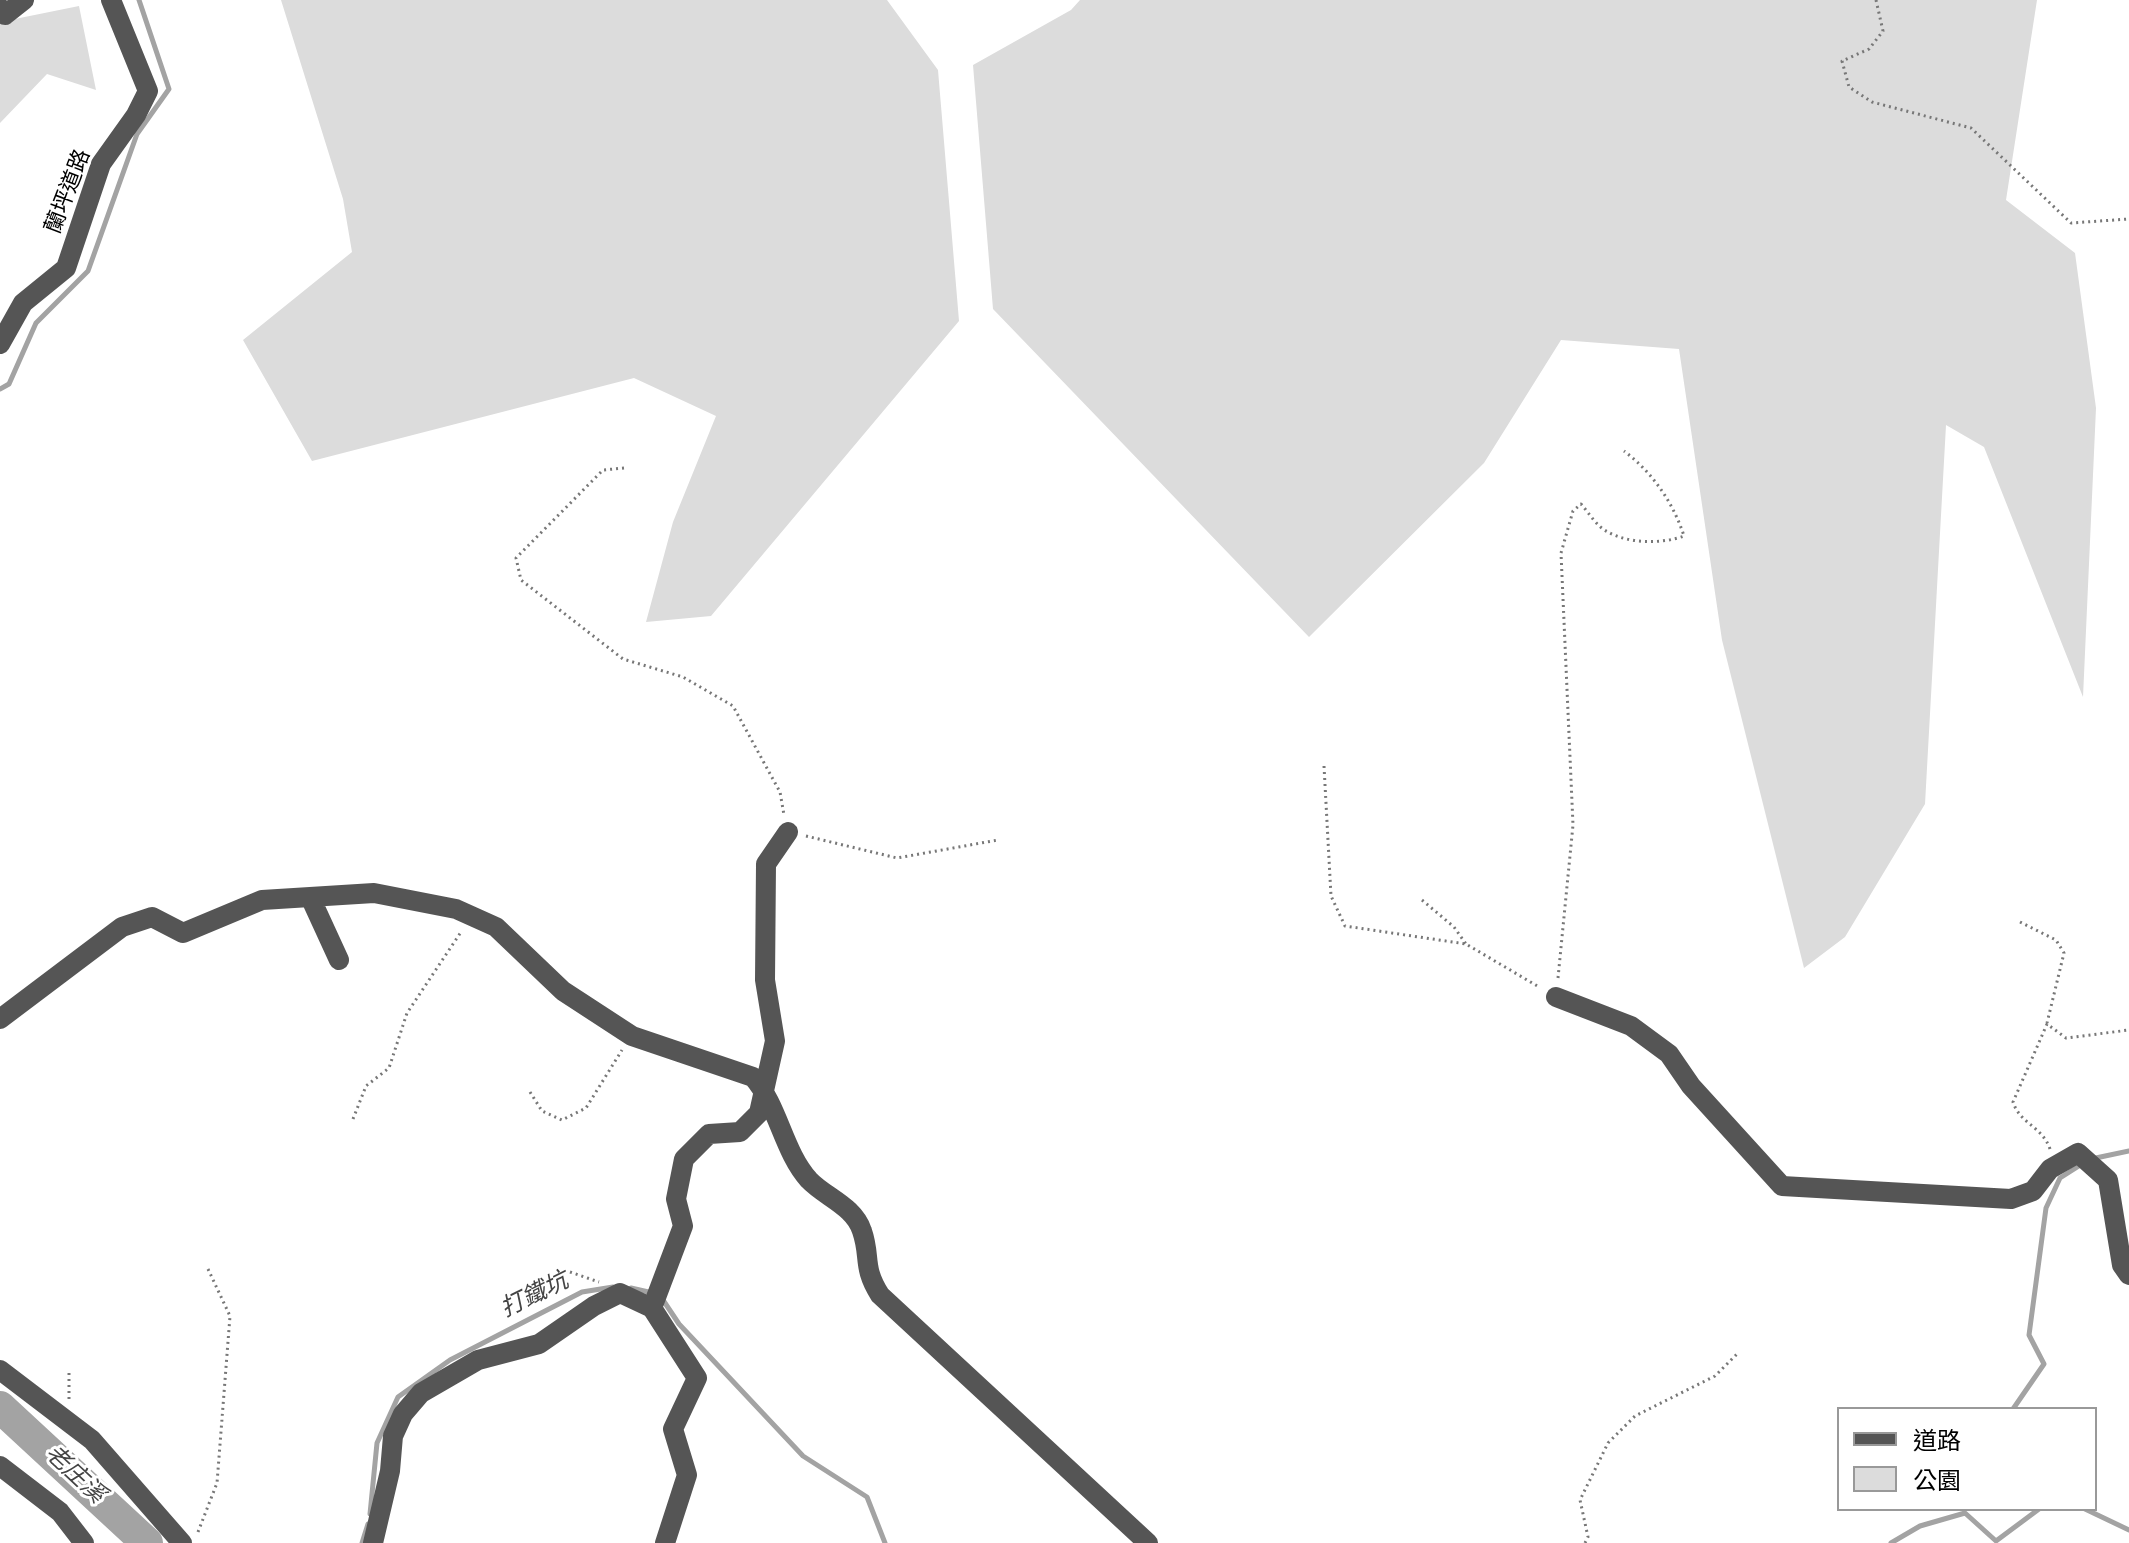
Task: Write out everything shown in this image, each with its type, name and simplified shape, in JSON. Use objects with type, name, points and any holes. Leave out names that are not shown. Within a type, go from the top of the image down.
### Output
[{"type":"street","points":[[0,8],[5,15],[24,0]]},
{"type":"street","name":"蘭坪道路","points":[[0,344],[23,303],[66,268],[101,164],[136,115],[148,91],[111,0]]},
{"type":"street","points":[[652,1308],[683,1226],[676,1199],[684,1159],[709,1134],[740,1132],[759,1113],[766,1092],[775,1041],[765,980],[766,864],[788,832]]},
{"type":"street","points":[[0,1019],[122,927],[152,917],[183,933],[262,900],[374,893],[456,909],[496,927],[563,991],[632,1036],[753,1077],[766,1092],[808,1179],[845,1208],[862,1229],[868,1275],[880,1295],[1148,1543]]},
{"type":"street","points":[[311,899],[339,960]]},
{"type":"street","points":[[1556,997],[1631,1026],[1669,1054],[1691,1086],[1782,1186],[2011,1199],[2033,1191],[2055,1166],[2078,1153],[2108,1180],[2122,1265],[2129,1275]]},
{"type":"street","points":[[373,1543],[390,1471],[393,1436],[403,1414],[421,1393],[478,1360],[539,1344],[594,1306],[620,1293],[652,1308],[697,1378],[673,1429],[687,1475],[665,1543]]},
{"type":"street","points":[[0,1370],[92,1440],[182,1543]]},
{"type":"street","points":[[0,1466],[60,1512],[84,1543]]},
{"type":"path","points":[[1876,0],[1883,31],[1869,49],[1842,61],[1849,87],[1872,102],[1971,128],[2071,223],[2129,219]]},
{"type":"path","points":[[1324,766],[1331,896],[1345,926],[1466,944],[1556,997],[1573,825],[1561,553],[1573,511],[1581,504],[1607,532],[1634,540],[1671,540],[1684,536],[1676,510],[1643,465],[1624,451]]},
{"type":"path","points":[[624,468],[603,470],[516,558],[521,580],[623,659],[683,677],[733,706],[780,792],[788,832],[897,858],[998,840]]},
{"type":"path","points":[[1422,900],[1454,927],[1466,944]]},
{"type":"path","points":[[353,1119],[366,1086],[389,1068],[407,1013],[471,916]]},
{"type":"path","points":[[2020,922],[2056,940],[2064,953],[2047,1024],[2013,1102],[2017,1115],[2045,1133],[2055,1166]]},
{"type":"path","points":[[2047,1024],[2066,1038],[2129,1030]]},
{"type":"path","points":[[530,1092],[542,1111],[562,1120],[586,1108],[632,1036]]},
{"type":"path","points":[[194,1543],[217,1483],[230,1316],[208,1269]]},
{"type":"path","points":[[570,1272],[620,1293]]},
{"type":"path","points":[[1585,1543],[1588,1537],[1580,1500],[1608,1443],[1635,1416],[1715,1376],[1737,1354]]},
{"type":"green space","points":[[281,0],[887,0],[938,70],[959,321],[711,616],[646,622],[673,522],[716,416],[634,378],[312,461],[243,340],[352,252],[343,199]]},
{"type":"green space","points":[[1080,0],[2037,0],[2006,200],[2075,253],[2096,408],[2083,697],[1984,447],[1946,425],[1925,804],[1845,937],[1804,968],[1722,640],[1679,349],[1561,340],[1484,463],[1309,637],[993,309],[973,65],[1071,10]]},
{"type":"green space","points":[[79,6],[96,90],[47,74],[0,123],[0,22]]},
{"type":"waterway","points":[[0,389],[9,384],[36,323],[88,271],[137,134],[169,89],[139,0]]},
{"type":"waterway","points":[[2091,1159],[2129,1151]]},
{"type":"waterway","points":[[2014,1407],[2044,1364],[2029,1335],[2046,1208],[2060,1178],[2082,1164]]},
{"type":"waterway","name":"打鐵坑","points":[[370,1514],[377,1443],[398,1397],[450,1360],[582,1292],[613,1287]]},
{"type":"waterway","name":"打鐵坑","points":[[631,1288],[653,1293]]},
{"type":"waterway","name":"打鐵坑","points":[[661,1297],[679,1324],[803,1456],[867,1497],[885,1543]]},
{"type":"waterway","name":"老庄溪","points":[[0,1407],[147,1543]]},
{"type":"waterway","name":"打鐵坑","points":[[1891,1543],[1920,1526],[1965,1513],[1996,1541],[2036,1511]]},
{"type":"waterway","name":"打鐵坑","points":[[2089,1511],[2129,1530]]},
{"type":"waterway","name":"打鐵坑","points":[[362,1543],[368,1524]]}]
